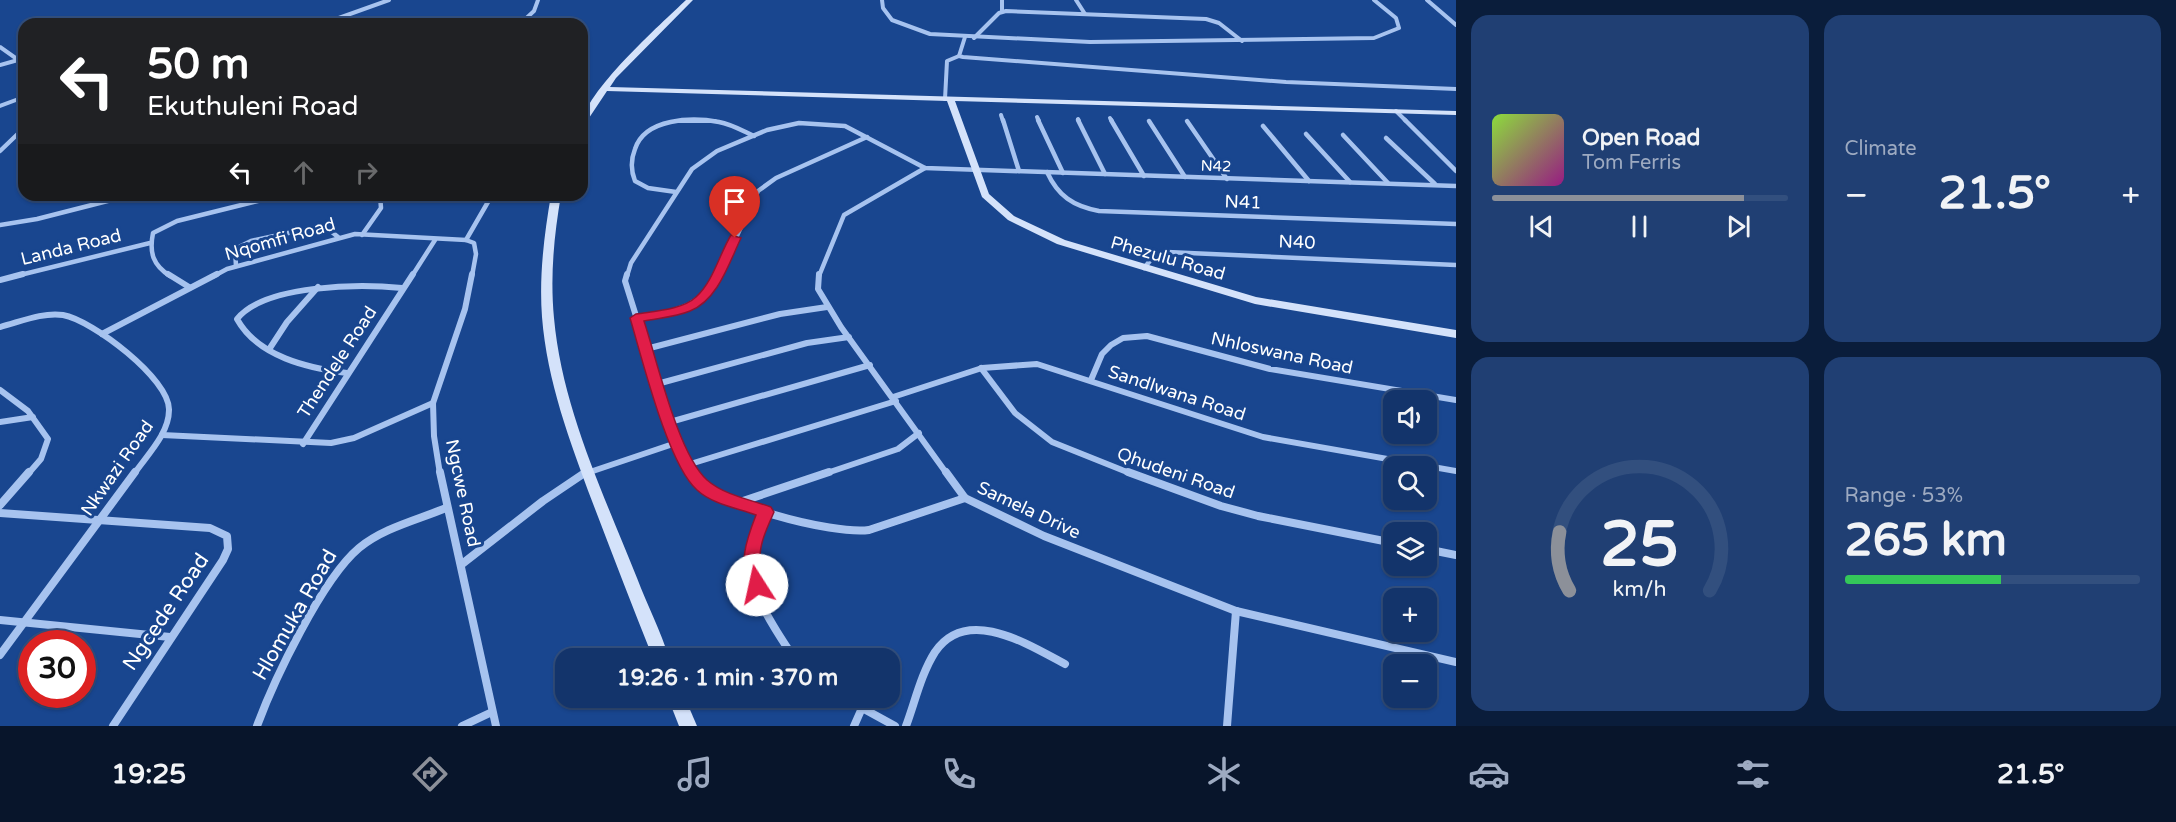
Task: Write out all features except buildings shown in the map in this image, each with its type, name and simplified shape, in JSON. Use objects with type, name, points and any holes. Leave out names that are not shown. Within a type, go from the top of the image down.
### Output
[{"type":"street","points":[[367,0],[379,3]]},
{"type":"street","points":[[338,18],[388,0]]},
{"type":"street","points":[[526,18],[534,11],[538,0]]},
{"type":"street","points":[[588,113],[604,89],[637,50],[690,0]]},
{"type":"street","points":[[882,0],[886,13],[902,25],[930,34],[1090,42],[1358,40],[1381,37],[1396,32],[1399,28],[1396,18],[1374,0]]},
{"type":"street","points":[[1002,0],[1002,12]]},
{"type":"street","points":[[1076,0],[1085,14]]},
{"type":"street","points":[[1427,0],[1456,25]]},
{"type":"street","points":[[975,38],[1002,12],[1212,20],[1243,41]]},
{"type":"street","points":[[959,56],[965,37]]},
{"type":"street","points":[[0,47],[18,60]]},
{"type":"street","points":[[947,99],[947,61],[959,56],[1297,83],[1456,89]]},
{"type":"street","points":[[0,65],[18,60]]},
{"type":"street","points":[[604,89],[1456,113]]},
{"type":"street","points":[[0,106],[18,99]]},
{"type":"street","name":"Phezulu Road","points":[[947,99],[985,195],[1011,218],[1071,246],[1284,306],[1456,334]]},
{"type":"street","points":[[1396,111],[1456,171]]},
{"type":"street","points":[[1001,115],[1019,171]]},
{"type":"street","points":[[1037,117],[1063,173]]},
{"type":"street","points":[[1110,118],[1144,176]]},
{"type":"street","points":[[1078,119],[1105,174]]},
{"type":"street","points":[[676,192],[648,188],[635,181],[631,167],[634,148],[641,137],[672,122],[693,120],[729,125],[754,136]]},
{"type":"street","points":[[1149,121],[1185,177]]},
{"type":"street","points":[[1187,121],[1227,178]]},
{"type":"street","points":[[925,168],[845,126],[817,123],[789,124],[754,136],[703,159],[692,168],[626,273],[626,292],[676,443],[687,465],[703,486],[766,512],[820,528],[854,532],[869,530],[966,498]]},
{"type":"street","points":[[1263,126],[1309,181]]},
{"type":"street","points":[[0,151],[18,134]]},
{"type":"street","points":[[1306,134],[1350,182]]},
{"type":"street","points":[[1343,135],[1388,183]]},
{"type":"street","points":[[636,318],[686,308],[700,301],[717,277],[758,191],[776,178],[867,136]]},
{"type":"street","points":[[1386,138],[1435,185]]},
{"type":"street","name":"N42","points":[[925,168],[1456,186]]},
{"type":"street","name":"Samela Drive","points":[[925,168],[844,214],[818,278],[818,290],[827,307],[966,498],[1044,536],[1236,611],[1456,662]]},
{"type":"street","name":"N41","points":[[1047,172],[1058,194],[1075,205],[1100,211],[1456,224]]},
{"type":"street","points":[[0,225],[37,219],[108,201]]},
{"type":"street","points":[[189,287],[156,266],[150,243],[153,232],[169,223],[258,201]]},
{"type":"street","points":[[362,234],[381,208],[380,201]]},
{"type":"street","points":[[466,240],[488,201]]},
{"type":"street","points":[[555,201],[548,250],[546,288],[550,339],[573,434],[657,648]]},
{"type":"street","points":[[236,266],[235,249],[250,241],[316,227],[327,228],[338,237]]},
{"type":"street","name":"Nqomfi Road","points":[[102,334],[189,287],[236,266],[338,237],[362,234],[466,240]]},
{"type":"street","name":"Thendele Road","points":[[162,435],[303,444],[435,240]]},
{"type":"street","name":"Ngcwe Road","points":[[466,240],[472,240],[476,246],[475,261],[461,320],[434,403],[436,455],[462,564],[496,726]]},
{"type":"street","name":"Landa Road","points":[[0,280],[150,243]]},
{"type":"street","name":"N40","points":[[1144,268],[1154,256],[1167,252],[1436,262],[1456,265]]},
{"type":"street","points":[[347,373],[288,361],[240,326],[237,322],[239,316],[256,305],[318,287],[371,285],[402,288]]},
{"type":"street","points":[[270,348],[287,322],[318,287]]},
{"type":"street","points":[[646,349],[780,314],[827,307]]},
{"type":"street","name":"Nkwazi Road","points":[[0,327],[64,315],[75,317],[102,334],[140,366],[162,388],[169,403],[168,423],[162,435],[0,655]]},
{"type":"street","name":"Nhloswana Road","points":[[1091,380],[1103,352],[1110,345],[1125,338],[1149,336],[1271,369],[1456,400]]},
{"type":"street","points":[[657,384],[807,343],[849,337]]},
{"type":"street","name":"Sandlwana Road","points":[[687,465],[895,399],[981,368],[1008,363],[1038,364],[1263,437],[1456,471]]},
{"type":"street","points":[[670,422],[870,365]]},
{"type":"street","name":"Qhudeni Road","points":[[981,368],[1022,419],[1052,442],[1076,453],[1230,509],[1383,541]]},
{"type":"street","points":[[0,390],[13,398],[45,430],[48,445],[41,459],[0,505]]},
{"type":"street","points":[[303,444],[331,443],[354,438],[434,403]]},
{"type":"street","points":[[0,422],[33,417]]},
{"type":"street","points":[[739,502],[898,449],[919,433]]},
{"type":"street","points":[[462,564],[543,501],[588,471],[676,443]]},
{"type":"street","name":"Hlomuka Road","points":[[257,726],[268,697],[348,557],[378,536],[447,508]]},
{"type":"street","points":[[766,512],[753,543],[752,571],[777,633],[787,648]]},
{"type":"street","points":[[0,513],[99,520]]},
{"type":"street","name":"Ngcede Road","points":[[99,520],[210,528],[227,536],[228,549],[223,560],[113,726]]},
{"type":"street","points":[[1437,551],[1456,555]]},
{"type":"street","points":[[1227,726],[1236,611]]},
{"type":"street","points":[[0,620],[170,637]]},
{"type":"street","points":[[906,726],[932,658],[940,645],[958,634],[976,630],[991,631],[1065,664]]},
{"type":"street","points":[[681,708],[688,726]]},
{"type":"street","points":[[854,726],[862,708],[895,726]]},
{"type":"street","points":[[462,726],[492,712]]},
{"type":"route","points":[[735,238],[717,277],[700,301],[686,308],[636,318],[676,443],[694,476],[703,486],[718,495],[766,512],[753,543],[751,559],[757,585]]}]
